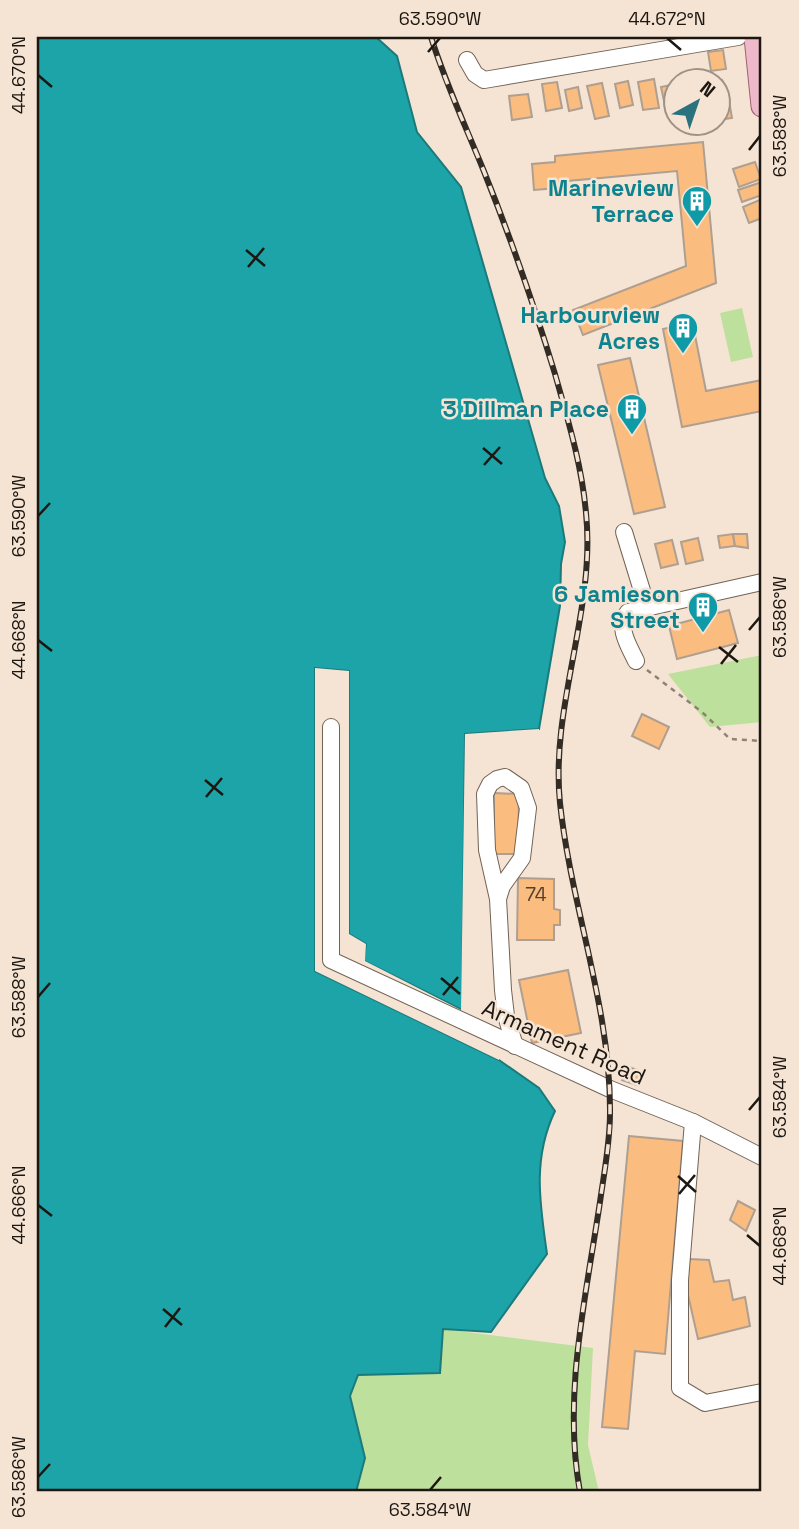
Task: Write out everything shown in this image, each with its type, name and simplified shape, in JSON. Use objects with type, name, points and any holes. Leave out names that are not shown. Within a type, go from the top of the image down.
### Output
[{"type":"main road","points":[[755,37],[762,106]]},
{"type":"street","points":[[467,60],[475,74],[484,80],[738,37]]},
{"type":"street","points":[[624,531],[644,608]]},
{"type":"street","points":[[636,661],[624,634],[623,619],[628,612],[762,582]]},
{"type":"street","name":"Armament Road","points":[[331,727],[331,960],[610,1089],[693,1122],[762,1157]]},
{"type":"street","points":[[498,899],[502,886],[522,858],[528,808],[521,788],[505,777],[490,784],[485,794],[486,850],[498,899],[506,1016],[515,1046]]},
{"type":"street","points":[[693,1122],[680,1280],[680,1388],[705,1403],[762,1392]]},
{"type":"path","points":[[636,661],[702,712],[730,739],[762,741]]},
{"type":"green space","points":[[742,308],[753,357],[731,362],[720,313]]},
{"type":"green space","points":[[762,655],[762,722],[710,727],[668,674]]},
{"type":"green space","points":[[443,1329],[593,1348],[588,1445],[599,1492],[356,1492],[365,1458],[350,1396],[358,1375],[440,1373]]},
{"type":"water","points":[[37,37],[376,37],[397,56],[417,132],[461,187],[545,478],[559,506],[565,542],[561,564],[560,606],[539,729],[465,734],[462,1010],[364,961],[366,944],[349,934],[349,671],[315,668],[315,971],[499,1060],[539,1088],[555,1111],[543,1147],[541,1164],[540,1199],[547,1254],[491,1332],[443,1329],[440,1373],[358,1375],[350,1396],[365,1458],[356,1492],[37,1492]]},
{"type":"pier","points":[[315,668],[349,671],[349,934],[366,944],[365,961],[461,1010],[465,734],[539,729],[539,733],[469,737],[465,1011],[461,1014],[362,964],[362,946],[346,935],[346,674],[319,672],[318,968],[487,1050],[499,1057],[499,1060],[315,971]]},
{"type":"building","points":[[723,50],[726,66],[710,66],[708,52]]},
{"type":"building","points":[[654,79],[659,108],[643,110],[638,82]]},
{"type":"building","points":[[628,81],[633,105],[620,108],[615,84]]},
{"type":"building","points":[[557,82],[562,108],[546,111],[542,84]]},
{"type":"building","points":[[602,83],[609,116],[595,119],[587,86]]},
{"type":"building","points":[[578,87],[582,108],[569,111],[565,90]]},
{"type":"building","points":[[528,94],[532,117],[512,120],[509,96]]},
{"type":"building","name":"Marineview Terrace","points":[[703,142],[716,283],[583,335],[573,310],[686,266],[677,171],[557,182],[558,188],[534,190],[532,164],[555,162],[555,156]]},
{"type":"building","points":[[755,162],[761,179],[739,187],[733,169]]},
{"type":"building","points":[[762,182],[762,195],[742,202],[738,190]]},
{"type":"building","points":[[762,199],[762,218],[749,223],[743,207]]},
{"type":"building","name":"Harbourview Acres","points":[[692,320],[706,391],[762,380],[762,411],[682,427],[663,329]]},
{"type":"building","name":"3 Dillman Place","points":[[630,358],[665,507],[634,514],[598,365]]},
{"type":"building","points":[[733,534],[735,546],[720,548],[718,536]]},
{"type":"building","points":[[733,534],[747,534],[748,548],[735,546]]},
{"type":"building","points":[[698,538],[703,560],[686,564],[681,542]]},
{"type":"building","points":[[672,540],[678,564],[661,568],[655,544]]},
{"type":"building","name":"6 Jamieson Street","points":[[729,610],[738,643],[677,659],[669,626]]},
{"type":"building","points":[[642,714],[669,727],[659,749],[632,736]]},
{"type":"building","points":[[494,793],[519,794],[518,854],[494,854]]},
{"type":"building","points":[[518,878],[554,879],[554,909],[560,910],[560,925],[554,925],[554,940],[517,940]]},
{"type":"building","points":[[568,970],[581,1033],[532,1043],[519,980]]},
{"type":"building","points":[[626,1066],[643,1072],[637,1085],[622,1080]]},
{"type":"building","points":[[629,1136],[683,1141],[665,1354],[635,1351],[628,1429],[602,1427]]},
{"type":"building","points":[[738,1201],[755,1210],[746,1231],[730,1220]]},
{"type":"building","points":[[689,1259],[709,1260],[714,1282],[729,1280],[733,1300],[745,1297],[750,1326],[698,1339],[686,1286]]},
{"type":"railway","points":[[431,37],[503,220],[539,322],[574,443],[586,513],[585,586],[561,730],[560,803],[565,842],[598,996],[609,1074],[610,1113],[607,1154],[583,1306],[575,1380],[575,1455],[580,1492]]},
{"type":"place","name":"Marineview Terrace","points":[[697,228]]},
{"type":"place","name":"Harbourview Acres","points":[[683,355]]},
{"type":"place","name":"3 Dillman Place","points":[[632,436]]},
{"type":"place","name":"6 Jamieson Street","points":[[703,634]]}]
